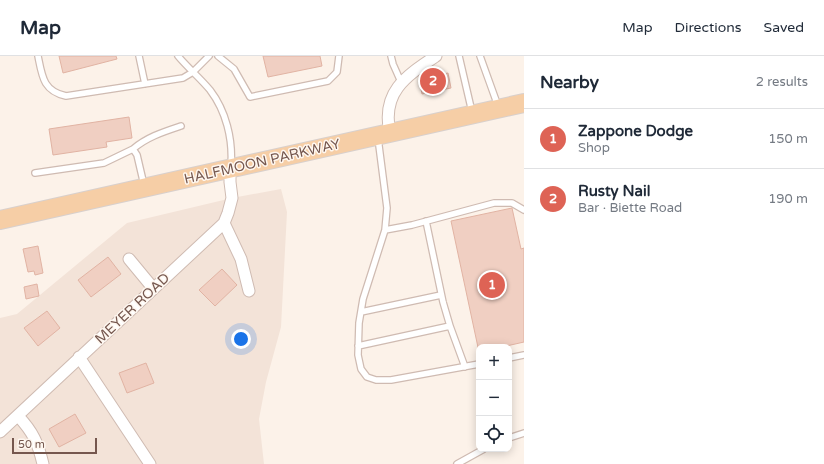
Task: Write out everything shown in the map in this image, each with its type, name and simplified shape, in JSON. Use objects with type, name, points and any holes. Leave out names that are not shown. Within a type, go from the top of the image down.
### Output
[{"type":"main road","name":"HALFMOON PARKWAY","points":[[0,220],[524,103]]},
{"type":"street","points":[[384,134],[388,123],[388,111],[396,89],[410,74],[436,56]]},
{"type":"street","name":"MEYER ROAD","points":[[0,432],[224,223],[232,198],[230,168]]},
{"type":"street","points":[[224,223],[241,259],[249,291]]},
{"type":"street","points":[[129,259],[153,288]]},
{"type":"street","points":[[79,357],[150,464]]},
{"type":"street","points":[[18,416],[30,429],[40,450],[44,464]]},
{"type":"lane","points":[[38,56],[42,75],[49,89],[57,94],[66,96],[183,78],[193,72],[209,56]]},
{"type":"lane","points":[[139,56],[146,84]]},
{"type":"lane","points":[[178,56],[210,91],[219,105],[230,138],[232,155],[230,168]]},
{"type":"lane","points":[[218,56],[234,70],[250,97],[328,81],[337,72],[339,56]]},
{"type":"lane","points":[[391,56],[401,82]]},
{"type":"lane","points":[[459,56],[472,114]]},
{"type":"lane","points":[[480,56],[499,108]]},
{"type":"lane","points":[[35,172],[104,163],[133,149],[151,136],[181,126]]},
{"type":"lane","points":[[384,134],[387,208],[385,230],[360,312],[358,355],[362,369],[366,377],[376,380],[391,380],[476,365]]},
{"type":"lane","points":[[133,149],[137,155],[145,187]]},
{"type":"lane","points":[[385,230],[494,203],[512,203],[524,210]]},
{"type":"lane","points":[[426,221],[441,295],[450,326],[465,367]]},
{"type":"lane","points":[[360,312],[441,295]]},
{"type":"lane","points":[[358,346],[450,326]]},
{"type":"lane","points":[[512,357],[524,355]]},
{"type":"lane","points":[[512,437],[524,433]]},
{"type":"lane","points":[[457,464],[479,452]]},
{"type":"shaded area","points":[[281,189],[287,212],[281,327],[266,382],[259,419],[264,464],[0,464],[0,318],[17,314],[127,223],[232,198]]},
{"type":"building","points":[[59,56],[116,56],[117,59],[63,73]]},
{"type":"building","points":[[263,56],[320,56],[322,66],[268,77]]},
{"type":"building","points":[[448,73],[451,88],[422,94],[419,79]]},
{"type":"building","points":[[129,117],[132,138],[106,142],[107,147],[53,155],[49,129]]},
{"type":"building","points":[[512,208],[521,249],[524,248],[524,342],[512,345],[477,344],[451,221]]},
{"type":"building","points":[[38,246],[43,273],[35,275],[34,271],[28,272],[23,249]]},
{"type":"building","points":[[108,257],[121,274],[91,297],[78,280]]},
{"type":"building","points":[[222,269],[237,285],[215,306],[199,290]]},
{"type":"building","points":[[37,284],[39,296],[26,299],[24,287]]},
{"type":"building","points":[[47,311],[60,328],[38,346],[24,328]]},
{"type":"building","points":[[146,363],[154,383],[127,393],[119,373]]},
{"type":"building","points":[[75,414],[86,433],[59,447],[49,429]]},
{"type":"place","name":"Rusty Nail","points":[[433,81]]},
{"type":"place","name":"Zappone Dodge","points":[[492,285]]}]
